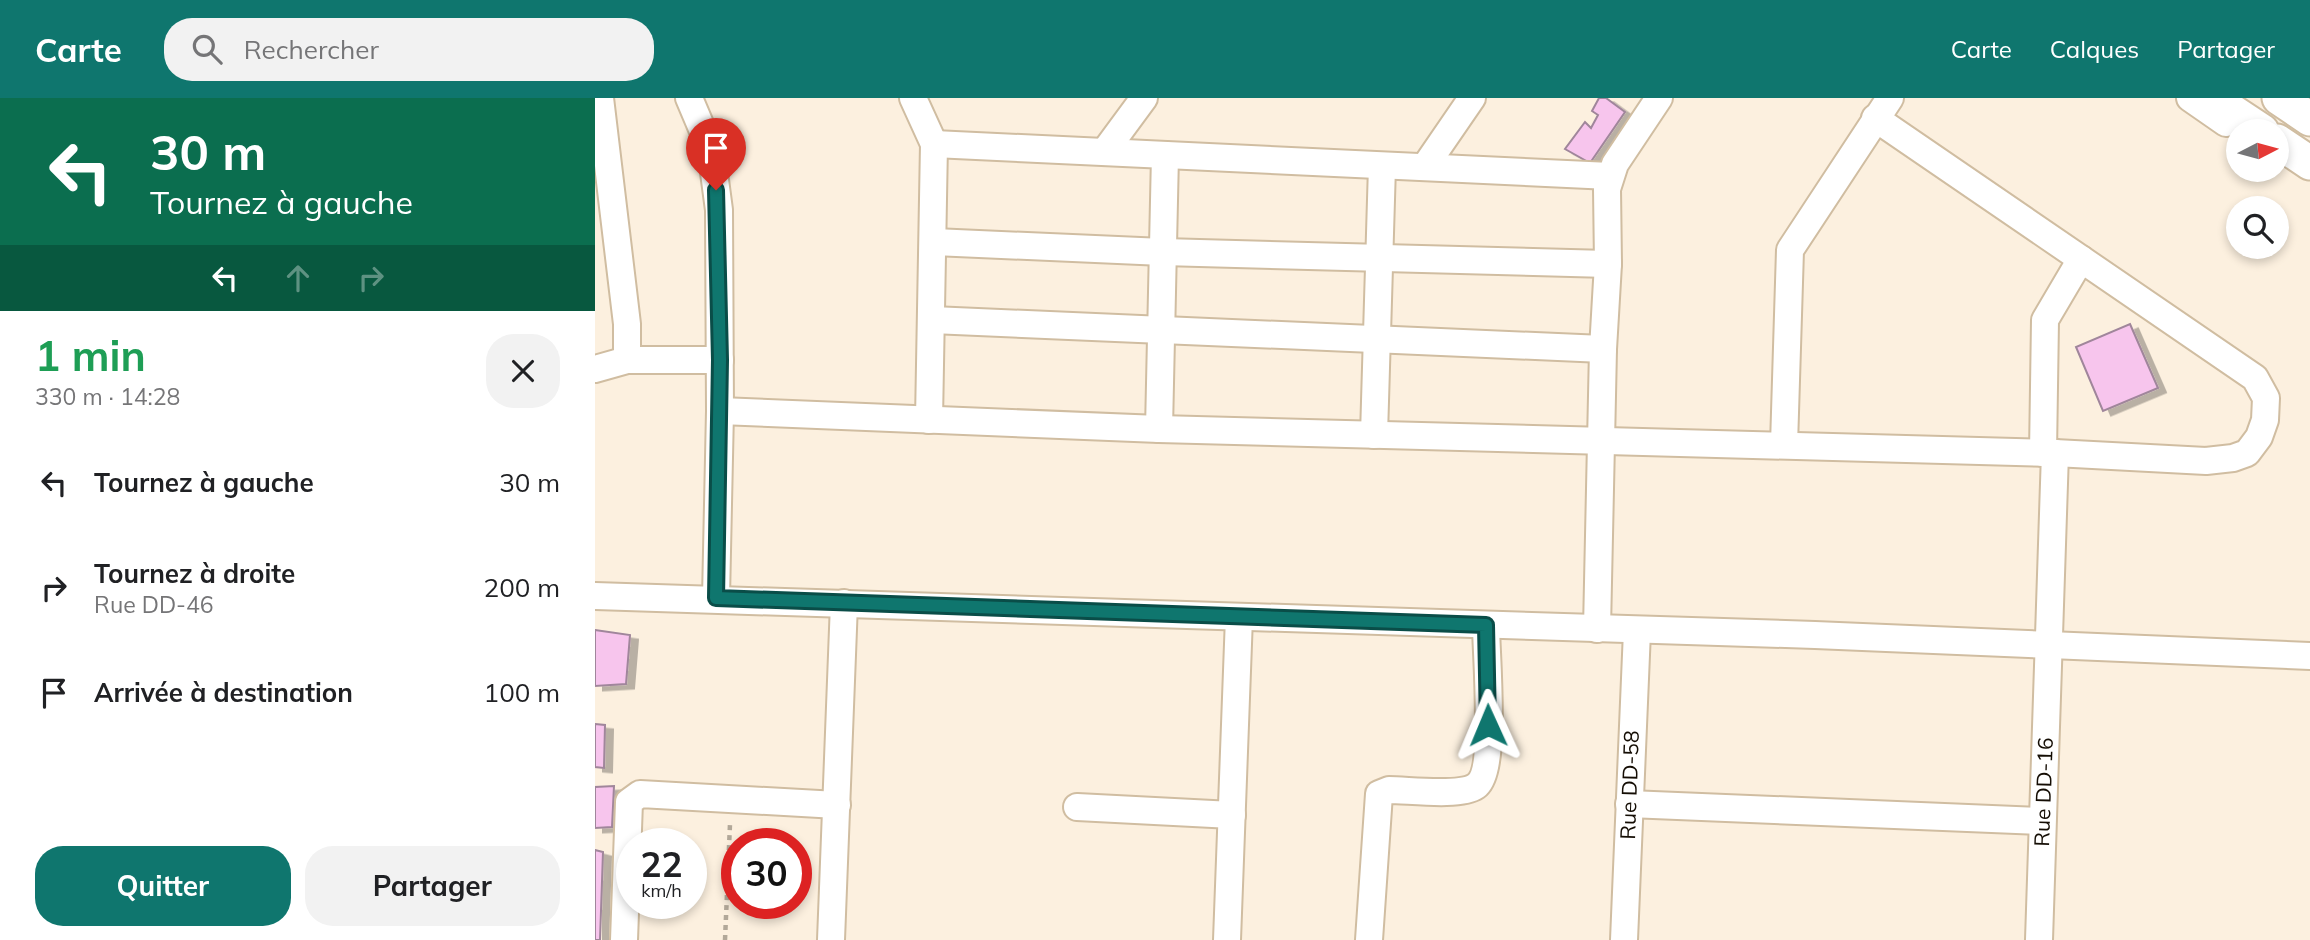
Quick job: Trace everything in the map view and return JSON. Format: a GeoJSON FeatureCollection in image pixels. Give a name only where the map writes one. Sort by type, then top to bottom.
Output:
{"type":"FeatureCollection","features":[{"type":"Feature","properties":{"kind":"main road"},"geometry":{"type":"LineString","coordinates":[[2212,98],[2244,119]]}},
{"type":"Feature","properties":{"kind":"main road"},"geometry":{"type":"LineString","coordinates":[[2279,98],[2310,119]]}},
{"type":"Feature","properties":{"kind":"main road"},"geometry":{"type":"LineString","coordinates":[[2289,149],[2310,163]]}},
{"type":"Feature","properties":{"kind":"street"},"geometry":{"type":"LineString","coordinates":[[600,98],[599,143],[627,324],[627,360]]}},
{"type":"Feature","properties":{"kind":"street"},"geometry":{"type":"LineString","coordinates":[[689,98],[711,150],[717,198],[720,411],[716,598]]}},
{"type":"Feature","properties":{"kind":"street"},"geometry":{"type":"LineString","coordinates":[[913,98],[934,144],[929,420]]}},
{"type":"Feature","properties":{"kind":"street"},"geometry":{"type":"LineString","coordinates":[[1105,151],[1144,98]]}},
{"type":"Feature","properties":{"kind":"street"},"geometry":{"type":"LineString","coordinates":[[1597,629],[1603,349],[1608,264],[1607,189],[1610,176],[1659,98]]}},
{"type":"Feature","properties":{"kind":"street"},"geometry":{"type":"LineString","coordinates":[[2190,98],[2226,123]]}},
{"type":"Feature","properties":{"kind":"street"},"geometry":{"type":"LineString","coordinates":[[1426,165],[1468,99]]}},
{"type":"Feature","properties":{"kind":"street"},"geometry":{"type":"LineString","coordinates":[[720,411],[1159,429],[2049,453],[2206,461],[2233,458],[2247,453],[2259,437],[2265,420],[2266,398],[2255,378],[2081,259],[1883,108],[1790,250],[1784,445]]}},
{"type":"Feature","properties":{"kind":"street"},"geometry":{"type":"LineString","coordinates":[[934,144],[1382,166],[1426,165],[1610,176]]}},
{"type":"Feature","properties":{"kind":"street"},"geometry":{"type":"LineString","coordinates":[[1159,429],[1165,155]]}},
{"type":"Feature","properties":{"kind":"street"},"geometry":{"type":"LineString","coordinates":[[1374,435],[1382,166]]}},
{"type":"Feature","properties":{"kind":"street"},"geometry":{"type":"LineString","coordinates":[[2289,166],[2310,181]]}},
{"type":"Feature","properties":{"kind":"street"},"geometry":{"type":"LineString","coordinates":[[934,243],[1608,264]]}},
{"type":"Feature","properties":{"kind":"street","name":"Rue DD-16"},"geometry":{"type":"LineString","coordinates":[[2039,940],[2050,645],[2045,320],[2081,259]]}},
{"type":"Feature","properties":{"kind":"street"},"geometry":{"type":"LineString","coordinates":[[932,320],[1376,337],[1603,349]]}},
{"type":"Feature","properties":{"kind":"street"},"geometry":{"type":"LineString","coordinates":[[595,369],[627,360],[720,360]]}},
{"type":"Feature","properties":{"kind":"street"},"geometry":{"type":"LineString","coordinates":[[595,596],[716,598],[2310,656]]}},
{"type":"Feature","properties":{"kind":"street"},"geometry":{"type":"LineString","coordinates":[[831,940],[844,603]]}},
{"type":"Feature","properties":{"kind":"street"},"geometry":{"type":"LineString","coordinates":[[1227,940],[1239,617]]}},
{"type":"Feature","properties":{"kind":"street"},"geometry":{"type":"LineString","coordinates":[[1369,940],[1379,794],[1389,790],[1462,791],[1477,786],[1484,774],[1488,750],[1486,625]]}},
{"type":"Feature","properties":{"kind":"street","name":"Rue DD-58"},"geometry":{"type":"LineString","coordinates":[[1624,940],[1637,631]]}},
{"type":"Feature","properties":{"kind":"street"},"geometry":{"type":"LineString","coordinates":[[624,940],[629,802],[640,794],[837,804]]}},
{"type":"Feature","properties":{"kind":"street"},"geometry":{"type":"LineString","coordinates":[[1629,804],[2042,821]]}},
{"type":"Feature","properties":{"kind":"street"},"geometry":{"type":"LineString","coordinates":[[1077,807],[1232,815]]}},
{"type":"Feature","properties":{"kind":"path"},"geometry":{"type":"LineString","coordinates":[[725,940],[731,799]]}},
{"type":"Feature","properties":{"kind":"building"},"geometry":{"type":"Polygon","coordinates":[[[1599,98],[1606,98],[1625,112],[1590,163],[1565,149],[1585,122],[1591,128],[1598,115],[1592,111],[1599,98]]]}},
{"type":"Feature","properties":{"kind":"building"},"geometry":{"type":"Polygon","coordinates":[[[2130,324],[2158,388],[2103,411],[2076,347],[2130,324]]]}},
{"type":"Feature","properties":{"kind":"building"},"geometry":{"type":"Polygon","coordinates":[[[595,630],[630,635],[626,684],[595,686],[595,630]]]}},
{"type":"Feature","properties":{"kind":"building"},"geometry":{"type":"Polygon","coordinates":[[[595,724],[605,725],[604,768],[595,767],[595,724]]]}},
{"type":"Feature","properties":{"kind":"building"},"geometry":{"type":"Polygon","coordinates":[[[614,786],[612,827],[595,828],[595,787],[614,786]]]}},
{"type":"Feature","properties":{"kind":"building"},"geometry":{"type":"Polygon","coordinates":[[[595,850],[603,852],[600,940],[595,940],[595,850]]]}},
{"type":"Feature","properties":{"kind":"route"},"geometry":{"type":"LineString","coordinates":[[716,190],[719,210],[720,411],[716,598],[1486,625],[1488,725]]}}]}
